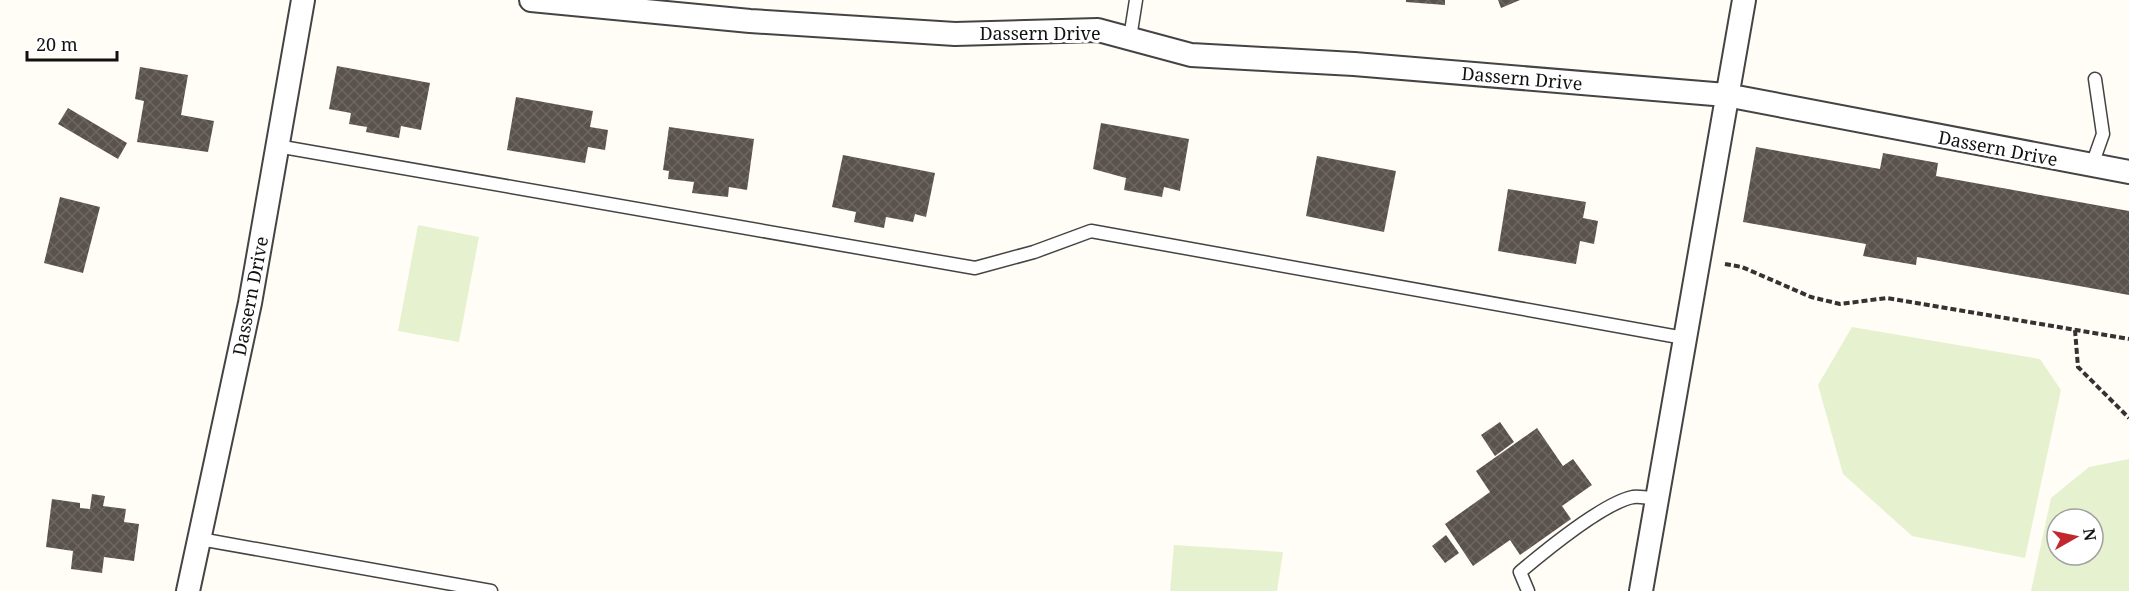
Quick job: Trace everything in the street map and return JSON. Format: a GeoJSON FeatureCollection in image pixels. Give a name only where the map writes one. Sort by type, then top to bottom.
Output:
{"type":"FeatureCollection","features":[{"type":"Feature","properties":{"kind":"street","name":"Dassern Drive"},"geometry":{"type":"LineString","coordinates":[[188,591],[250,303],[303,0]]}},
{"type":"Feature","properties":{"kind":"street","name":"Dassern Drive"},"geometry":{"type":"LineString","coordinates":[[531,0],[761,22],[955,34],[1098,30],[1191,56],[1354,64],[1726,94],[2129,172]]}},
{"type":"Feature","properties":{"kind":"street"},"geometry":{"type":"LineString","coordinates":[[1641,591],[1744,0]]}},
{"type":"Feature","properties":{"kind":"lane"},"geometry":{"type":"LineString","coordinates":[[1130,38],[1136,0]]}},
{"type":"Feature","properties":{"kind":"lane"},"geometry":{"type":"LineString","coordinates":[[2092,165],[2103,134],[2096,79]]}},
{"type":"Feature","properties":{"kind":"lane"},"geometry":{"type":"LineString","coordinates":[[278,146],[975,268],[1034,252],[1091,231],[1684,338]]}},
{"type":"Feature","properties":{"kind":"lane"},"geometry":{"type":"LineString","coordinates":[[1528,591],[1520,572],[1554,544],[1603,512],[1634,497],[1657,499]]}},
{"type":"Feature","properties":{"kind":"lane"},"geometry":{"type":"LineString","coordinates":[[200,539],[491,591]]}},
{"type":"Feature","properties":{"kind":"path"},"geometry":{"type":"LineString","coordinates":[[1698,260],[1742,267],[1811,297],[1840,304],[1887,298],[2129,339]]}},
{"type":"Feature","properties":{"kind":"path"},"geometry":{"type":"LineString","coordinates":[[2075,330],[2078,367],[2129,417]]}},
{"type":"Feature","properties":{"kind":"green space"},"geometry":{"type":"Polygon","coordinates":[[[418,225],[479,237],[459,342],[398,331],[418,225]]]}},
{"type":"Feature","properties":{"kind":"green space"},"geometry":{"type":"Polygon","coordinates":[[[1852,327],[2040,359],[2061,390],[2025,558],[1912,536],[1843,474],[1818,385],[1852,327]]]}},
{"type":"Feature","properties":{"kind":"green space"},"geometry":{"type":"Polygon","coordinates":[[[2129,459],[2129,591],[2031,591],[2045,526],[2045,567],[2105,567],[2105,507],[2049,507],[2051,498],[2089,467],[2129,459]]]}},
{"type":"Feature","properties":{"kind":"green space"},"geometry":{"type":"Polygon","coordinates":[[[1174,545],[1283,552],[1277,591],[1170,591],[1174,545]]]}},
{"type":"Feature","properties":{"kind":"building"},"geometry":{"type":"Polygon","coordinates":[[[1406,0],[1445,0],[1445,5],[1406,2],[1406,0]]]}},
{"type":"Feature","properties":{"kind":"building"},"geometry":{"type":"Polygon","coordinates":[[[1498,0],[1520,0],[1501,8],[1498,0]]]}},
{"type":"Feature","properties":{"kind":"building"},"geometry":{"type":"Polygon","coordinates":[[[337,66],[430,83],[421,130],[401,126],[399,138],[366,132],[367,127],[349,124],[351,113],[329,109],[337,66]]]}},
{"type":"Feature","properties":{"kind":"building"},"geometry":{"type":"Polygon","coordinates":[[[140,67],[188,75],[181,115],[214,121],[208,152],[137,142],[144,101],[135,99],[140,67]]]}},
{"type":"Feature","properties":{"kind":"building"},"geometry":{"type":"Polygon","coordinates":[[[516,97],[593,111],[590,127],[608,130],[605,150],[588,147],[585,163],[507,150],[516,97]]]}},
{"type":"Feature","properties":{"kind":"building"},"geometry":{"type":"Polygon","coordinates":[[[68,108],[127,143],[118,159],[58,124],[68,108]]]}},
{"type":"Feature","properties":{"kind":"building"},"geometry":{"type":"Polygon","coordinates":[[[1101,123],[1189,139],[1180,191],[1164,187],[1162,197],[1124,190],[1126,178],[1093,169],[1101,123]]]}},
{"type":"Feature","properties":{"kind":"building"},"geometry":{"type":"Polygon","coordinates":[[[669,127],[754,139],[747,190],[729,187],[728,197],[692,193],[694,182],[668,179],[669,171],[663,170],[669,127]]]}},
{"type":"Feature","properties":{"kind":"building"},"geometry":{"type":"Polygon","coordinates":[[[1756,147],[1880,169],[1883,153],[1938,163],[1936,176],[2129,211],[2129,295],[1917,257],[1916,265],[1863,256],[1866,244],[1743,222],[1756,147]]]}},
{"type":"Feature","properties":{"kind":"building"},"geometry":{"type":"Polygon","coordinates":[[[843,155],[935,173],[926,217],[915,214],[913,222],[886,217],[884,228],[854,222],[856,212],[832,207],[843,155]]]}},
{"type":"Feature","properties":{"kind":"building"},"geometry":{"type":"Polygon","coordinates":[[[1317,156],[1396,171],[1384,232],[1306,216],[1317,156]]]}},
{"type":"Feature","properties":{"kind":"building"},"geometry":{"type":"Polygon","coordinates":[[[1508,189],[1586,202],[1583,218],[1598,221],[1594,244],[1580,241],[1576,264],[1498,251],[1508,189]]]}},
{"type":"Feature","properties":{"kind":"building"},"geometry":{"type":"Polygon","coordinates":[[[60,197],[100,207],[83,273],[44,263],[60,197]]]}},
{"type":"Feature","properties":{"kind":"building"},"geometry":{"type":"Polygon","coordinates":[[[1500,422],[1514,442],[1495,456],[1481,435],[1500,422]]]}},
{"type":"Feature","properties":{"kind":"building"},"geometry":{"type":"Polygon","coordinates":[[[1537,428],[1563,466],[1573,459],[1592,485],[1562,506],[1571,519],[1520,555],[1510,540],[1473,566],[1445,524],[1490,492],[1476,471],[1537,428]]]}},
{"type":"Feature","properties":{"kind":"building"},"geometry":{"type":"Polygon","coordinates":[[[92,494],[105,496],[103,506],[126,509],[124,522],[139,524],[134,561],[104,557],[102,573],[71,569],[73,551],[46,547],[52,499],[80,503],[80,508],[90,509],[92,494]]]}},
{"type":"Feature","properties":{"kind":"building"},"geometry":{"type":"Polygon","coordinates":[[[1446,535],[1459,553],[1445,563],[1432,546],[1446,535]]]}}]}
